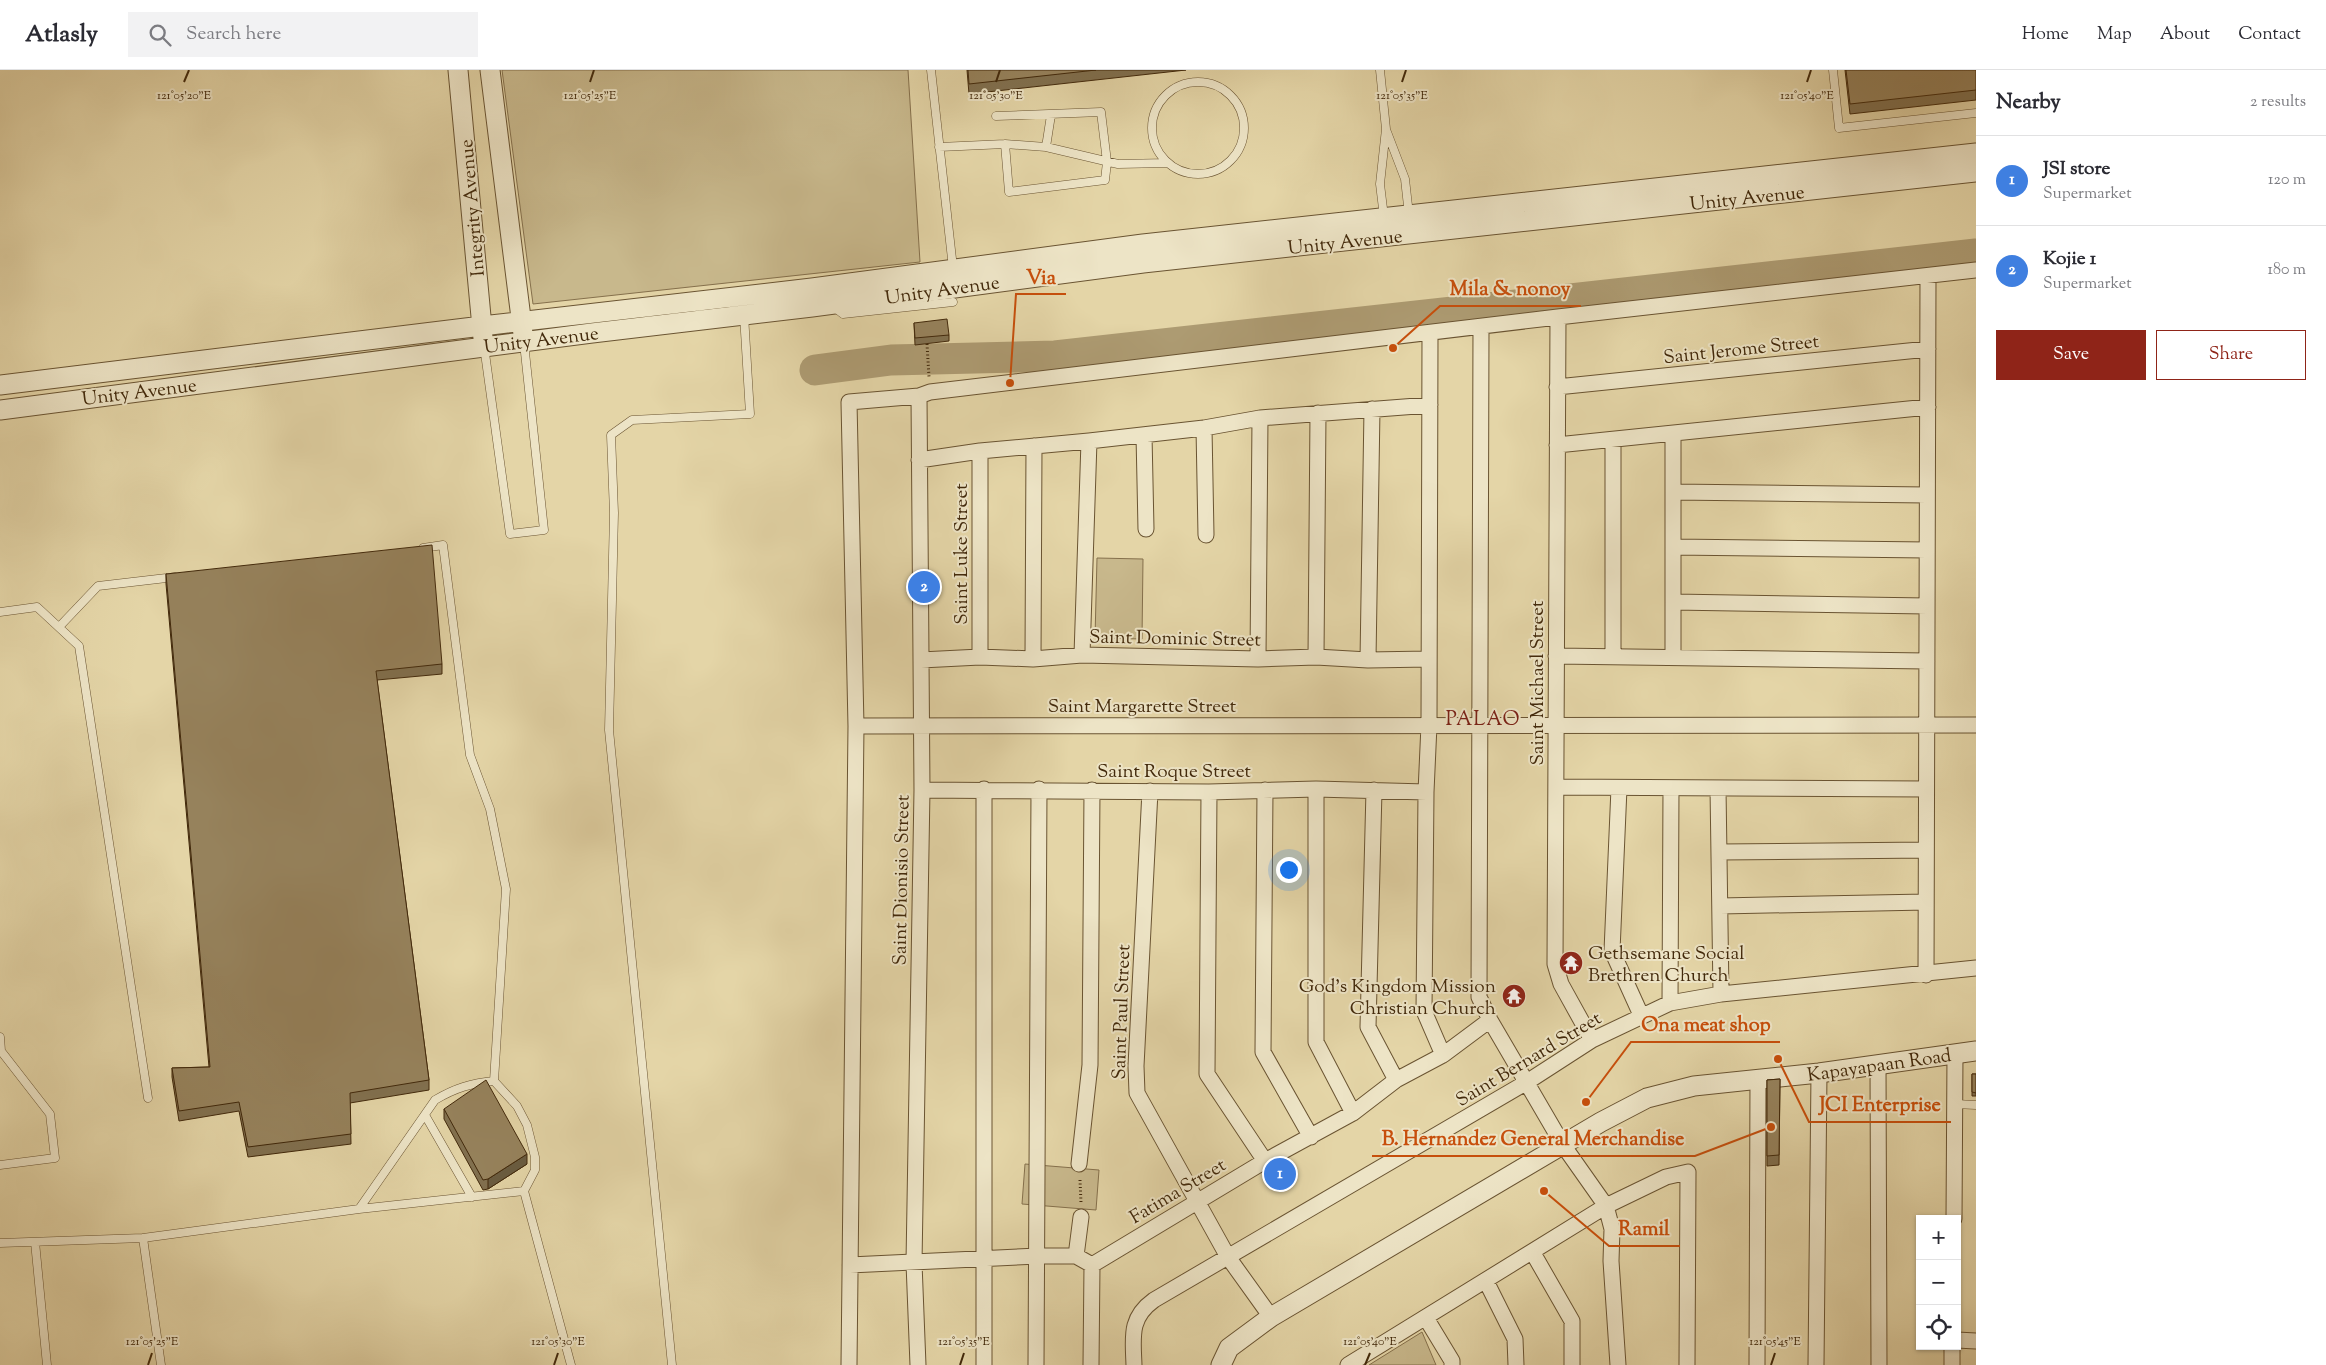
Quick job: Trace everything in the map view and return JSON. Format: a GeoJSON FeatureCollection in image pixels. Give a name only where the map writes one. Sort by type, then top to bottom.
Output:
{"type":"FeatureCollection","features":[{"type":"Feature","properties":{"kind":"street","name":"Integrity Avenue"},"geometry":{"type":"LineString","coordinates":[[458,70],[484,346]]}},
{"type":"Feature","properties":{"kind":"street","name":"Integrity Avenue"},"geometry":{"type":"LineString","coordinates":[[490,70],[524,342]]}},
{"type":"Feature","properties":{"kind":"street","name":"Unity Avenue"},"geometry":{"type":"LineString","coordinates":[[0,410],[484,346],[830,304],[1134,264],[1385,228],[1976,153]]}},
{"type":"Feature","properties":{"kind":"street","name":"Unity Avenue"},"geometry":{"type":"LineString","coordinates":[[1410,225],[1976,172]]}},
{"type":"Feature","properties":{"kind":"street","name":"Unity Avenue"},"geometry":{"type":"LineString","coordinates":[[0,385],[522,321],[812,288],[1143,244],[1385,228]]}},
{"type":"Feature","properties":{"kind":"street"},"geometry":{"type":"LineString","coordinates":[[849,1365],[856,726],[849,402],[919,396],[930,392],[1430,334],[1558,317],[1976,270]]}},
{"type":"Feature","properties":{"kind":"street"},"geometry":{"type":"LineString","coordinates":[[1926,975],[1928,276]]}},
{"type":"Feature","properties":{"kind":"street","name":"Saint Michael Street"},"geometry":{"type":"LineString","coordinates":[[1558,317],[1555,964],[1562,984],[1592,1040]]}},
{"type":"Feature","properties":{"kind":"street"},"geometry":{"type":"LineString","coordinates":[[1481,327],[1479,997],[1490,1020],[1528,1082],[1563,1145],[1606,1206],[1612,1229],[1611,1261],[1618,1365]]}},
{"type":"Feature","properties":{"kind":"street"},"geometry":{"type":"LineString","coordinates":[[1430,334],[1429,725],[1426,792],[1424,1011],[1443,1056]]}},
{"type":"Feature","properties":{"kind":"street","name":"Saint Jerome Street"},"geometry":{"type":"LineString","coordinates":[[1557,387],[1928,349]]}},
{"type":"Feature","properties":{"kind":"street","name":"Saint Dionisio Street"},"geometry":{"type":"LineString","coordinates":[[918,1365],[914,1263],[922,790],[919,396]]}},
{"type":"Feature","properties":{"kind":"street"},"geometry":{"type":"LineString","coordinates":[[919,460],[980,450],[1089,441],[1204,428],[1260,418],[1430,405]]}},
{"type":"Feature","properties":{"kind":"street"},"geometry":{"type":"LineString","coordinates":[[1557,445],[1928,408]]}},
{"type":"Feature","properties":{"kind":"street"},"geometry":{"type":"LineString","coordinates":[[1368,660],[1372,409]]}},
{"type":"Feature","properties":{"kind":"street"},"geometry":{"type":"LineString","coordinates":[[1316,657],[1318,413]]}},
{"type":"Feature","properties":{"kind":"street"},"geometry":{"type":"LineString","coordinates":[[1258,659],[1260,418]]}},
{"type":"Feature","properties":{"kind":"street"},"geometry":{"type":"LineString","coordinates":[[1204,428],[1206,535]]}},
{"type":"Feature","properties":{"kind":"street"},"geometry":{"type":"LineString","coordinates":[[1673,434],[1673,658]]}},
{"type":"Feature","properties":{"kind":"street"},"geometry":{"type":"LineString","coordinates":[[1144,435],[1146,529]]}},
{"type":"Feature","properties":{"kind":"street"},"geometry":{"type":"LineString","coordinates":[[1613,440],[1613,657]]}},
{"type":"Feature","properties":{"kind":"street"},"geometry":{"type":"LineString","coordinates":[[1082,655],[1089,441]]}},
{"type":"Feature","properties":{"kind":"street"},"geometry":{"type":"LineString","coordinates":[[1033,659],[1034,446]]}},
{"type":"Feature","properties":{"kind":"street","name":"Saint Luke Street"},"geometry":{"type":"LineString","coordinates":[[980,450],[980,657]]}},
{"type":"Feature","properties":{"kind":"street"},"geometry":{"type":"LineString","coordinates":[[1673,492],[1927,495]]}},
{"type":"Feature","properties":{"kind":"street"},"geometry":{"type":"LineString","coordinates":[[1673,547],[1927,550]]}},
{"type":"Feature","properties":{"kind":"street"},"geometry":{"type":"LineString","coordinates":[[1673,602],[1927,606]]}},
{"type":"Feature","properties":{"kind":"street","name":"Saint Dominic Street"},"geometry":{"type":"LineString","coordinates":[[921,660],[980,657],[1033,659],[1082,655],[1258,659],[1316,657],[1368,660],[1429,659]]}},
{"type":"Feature","properties":{"kind":"street"},"geometry":{"type":"LineString","coordinates":[[1556,656],[1927,661]]}},
{"type":"Feature","properties":{"kind":"street","name":"Saint Margarette Street"},"geometry":{"type":"LineString","coordinates":[[856,726],[1976,725]]}},
{"type":"Feature","properties":{"kind":"street"},"geometry":{"type":"LineString","coordinates":[[1556,787],[1926,789]]}},
{"type":"Feature","properties":{"kind":"street"},"geometry":{"type":"LineString","coordinates":[[1619,788],[1612,951],[1641,1015]]}},
{"type":"Feature","properties":{"kind":"street"},"geometry":{"type":"LineString","coordinates":[[1670,1003],[1671,788]]}},
{"type":"Feature","properties":{"kind":"street"},"geometry":{"type":"LineString","coordinates":[[1718,788],[1721,994]]}},
{"type":"Feature","properties":{"kind":"street"},"geometry":{"type":"LineString","coordinates":[[984,789],[984,1365]]}},
{"type":"Feature","properties":{"kind":"street"},"geometry":{"type":"LineString","coordinates":[[1036,1365],[1039,789]]}},
{"type":"Feature","properties":{"kind":"street","name":"Saint Roque Street"},"geometry":{"type":"LineString","coordinates":[[922,790],[1039,789],[1209,792],[1316,789],[1426,792]]}},
{"type":"Feature","properties":{"kind":"street"},"geometry":{"type":"LineString","coordinates":[[1316,789],[1316,1042],[1353,1113]]}},
{"type":"Feature","properties":{"kind":"street"},"geometry":{"type":"LineString","coordinates":[[1079,1164],[1090,1066],[1092,790]]}},
{"type":"Feature","properties":{"kind":"street"},"geometry":{"type":"LineString","coordinates":[[1265,790],[1263,1052],[1310,1137]]}},
{"type":"Feature","properties":{"kind":"street"},"geometry":{"type":"LineString","coordinates":[[1374,790],[1368,1027],[1396,1080]]}},
{"type":"Feature","properties":{"kind":"street","name":"Saint Paul Street"},"geometry":{"type":"LineString","coordinates":[[1150,791],[1136,1066],[1138,1093],[1228,1257],[1270,1317]]}},
{"type":"Feature","properties":{"kind":"street"},"geometry":{"type":"LineString","coordinates":[[1209,792],[1207,1074],[1264,1161]]}},
{"type":"Feature","properties":{"kind":"street"},"geometry":{"type":"LineString","coordinates":[[1719,852],[1926,850]]}},
{"type":"Feature","properties":{"kind":"street"},"geometry":{"type":"LineString","coordinates":[[1720,906],[1926,902]]}},
{"type":"Feature","properties":{"kind":"street","name":"Saint Bernard Street"},"geometry":{"type":"LineString","coordinates":[[1134,1365],[1134,1325],[1139,1313],[1146,1306],[1528,1082],[1592,1040],[1641,1015],[1670,1003],[1721,994],[1926,975],[1976,968]]}},
{"type":"Feature","properties":{"kind":"street","name":"Fatima Street"},"geometry":{"type":"LineString","coordinates":[[1092,1265],[1264,1161],[1353,1113],[1396,1080],[1443,1056],[1490,1020]]}},
{"type":"Feature","properties":{"kind":"street","name":"Kapayapaan Road"},"geometry":{"type":"LineString","coordinates":[[1221,1365],[1229,1348],[1270,1317],[1563,1145],[1647,1098],[1710,1083],[1819,1073],[1976,1051]]}},
{"type":"Feature","properties":{"kind":"street"},"geometry":{"type":"LineString","coordinates":[[1954,1215],[1955,1054]]}},
{"type":"Feature","properties":{"kind":"street"},"geometry":{"type":"LineString","coordinates":[[1878,1065],[1879,1365]]}},
{"type":"Feature","properties":{"kind":"street"},"geometry":{"type":"LineString","coordinates":[[1816,1365],[1819,1073]]}},
{"type":"Feature","properties":{"kind":"street"},"geometry":{"type":"LineString","coordinates":[[1757,1365],[1758,1078]]}},
{"type":"Feature","properties":{"kind":"street"},"geometry":{"type":"LineString","coordinates":[[1348,1365],[1533,1253],[1606,1206],[1666,1177],[1688,1172],[1687,1365]]}},
{"type":"Feature","properties":{"kind":"street"},"geometry":{"type":"LineString","coordinates":[[1076,1256],[1081,1217]]}},
{"type":"Feature","properties":{"kind":"street"},"geometry":{"type":"LineString","coordinates":[[1533,1253],[1572,1321],[1572,1365]]}},
{"type":"Feature","properties":{"kind":"street"},"geometry":{"type":"LineString","coordinates":[[850,1265],[914,1263],[985,1257],[1076,1256],[1092,1265],[1091,1365]]}},
{"type":"Feature","properties":{"kind":"street"},"geometry":{"type":"LineString","coordinates":[[1486,1281],[1515,1339],[1516,1365]]}},
{"type":"Feature","properties":{"kind":"street"},"geometry":{"type":"LineString","coordinates":[[1426,1318],[1452,1361],[1452,1365]]}},
{"type":"Feature","properties":{"kind":"street"},"geometry":{"type":"LineString","coordinates":[[1961,1340],[1976,1341]]}},
{"type":"Feature","properties":{"kind":"street"},"geometry":{"type":"LineString","coordinates":[[1952,1350],[1952,1365]]}},
{"type":"Feature","properties":{"kind":"lane"},"geometry":{"type":"LineString","coordinates":[[931,70],[953,268]]}},
{"type":"Feature","properties":{"kind":"lane"},"geometry":{"type":"LineString","coordinates":[[1380,70],[1386,130],[1380,184],[1385,228]]}},
{"type":"Feature","properties":{"kind":"lane"},"geometry":{"type":"LineString","coordinates":[[1832,70],[1839,128],[1976,113]]}},
{"type":"Feature","properties":{"kind":"lane"},"geometry":{"type":"LineString","coordinates":[[939,147],[1005,144],[1046,147],[1118,164],[1167,163],[1190,174],[1214,172],[1234,158],[1245,130],[1242,112],[1232,96],[1216,86],[1198,82],[1180,86],[1164,96],[1155,112],[1152,130],[1156,148],[1167,163]]}},
{"type":"Feature","properties":{"kind":"lane"},"geometry":{"type":"LineString","coordinates":[[996,116],[1101,112],[1107,162],[1105,180],[1010,192],[1005,144]]}},
{"type":"Feature","properties":{"kind":"lane"},"geometry":{"type":"LineString","coordinates":[[1046,147],[1051,115]]}},
{"type":"Feature","properties":{"kind":"lane"},"geometry":{"type":"LineString","coordinates":[[1386,130],[1405,179],[1410,225]]}},
{"type":"Feature","properties":{"kind":"lane"},"geometry":{"type":"LineString","coordinates":[[830,304],[843,314],[953,302]]}},
{"type":"Feature","properties":{"kind":"lane"},"geometry":{"type":"LineString","coordinates":[[672,1365],[609,730],[614,513],[610,435],[632,420],[750,414],[744,315]]}},
{"type":"Feature","properties":{"kind":"lane"},"geometry":{"type":"LineString","coordinates":[[484,346],[510,534],[544,530],[524,342]]}},
{"type":"Feature","properties":{"kind":"lane"},"geometry":{"type":"LineString","coordinates":[[413,549],[443,546],[470,755],[490,809],[506,889],[494,1081],[517,1106],[527,1125],[536,1157],[535,1170],[524,1192],[571,1365]]}},
{"type":"Feature","properties":{"kind":"lane"},"geometry":{"type":"LineString","coordinates":[[59,627],[98,586],[186,576]]}},
{"type":"Feature","properties":{"kind":"lane"},"geometry":{"type":"LineString","coordinates":[[0,612],[37,607],[79,646],[148,1098]]}},
{"type":"Feature","properties":{"kind":"lane"},"geometry":{"type":"LineString","coordinates":[[0,1037],[2,1051],[50,1114],[55,1158],[0,1165]]}},
{"type":"Feature","properties":{"kind":"lane"},"geometry":{"type":"LineString","coordinates":[[359,1210],[435,1100],[454,1088],[494,1081]]}},
{"type":"Feature","properties":{"kind":"lane"},"geometry":{"type":"LineString","coordinates":[[1955,1104],[1976,1105]]}},
{"type":"Feature","properties":{"kind":"lane"},"geometry":{"type":"LineString","coordinates":[[425,1115],[472,1197]]}},
{"type":"Feature","properties":{"kind":"lane"},"geometry":{"type":"LineString","coordinates":[[0,1244],[144,1238],[359,1210],[524,1192]]}},
{"type":"Feature","properties":{"kind":"lane"},"geometry":{"type":"LineString","coordinates":[[144,1238],[161,1365]]}},
{"type":"Feature","properties":{"kind":"lane"},"geometry":{"type":"LineString","coordinates":[[35,1242],[47,1365]]}},
{"type":"Feature","properties":{"kind":"path"},"geometry":{"type":"LineString","coordinates":[[927,344],[928,374]]}},
{"type":"Feature","properties":{"kind":"path"},"geometry":{"type":"LineString","coordinates":[[1079,1164],[1081,1217]]}},
{"type":"Feature","properties":{"kind":"shaded area"},"geometry":{"type":"Polygon","coordinates":[[[502,70],[908,70],[920,262],[533,304],[502,70]]]}},
{"type":"Feature","properties":{"kind":"shaded area"},"geometry":{"type":"Polygon","coordinates":[[[1097,558],[1143,559],[1142,639],[1095,638],[1097,558]]]}},
{"type":"Feature","properties":{"kind":"shaded area"},"geometry":{"type":"Polygon","coordinates":[[[1025,1164],[1099,1170],[1096,1210],[1022,1204],[1025,1164]]]}},
{"type":"Feature","properties":{"kind":"shaded area"},"geometry":{"type":"Polygon","coordinates":[[[1422,1332],[1436,1365],[1369,1365],[1422,1332]]]}},
{"type":"Feature","properties":{"kind":"building"},"geometry":{"type":"Polygon","coordinates":[[[968,70],[1096,70],[969,84],[968,70]]]}},
{"type":"Feature","properties":{"kind":"building"},"geometry":{"type":"Polygon","coordinates":[[[1846,70],[1976,70],[1976,90],[1850,104],[1846,70]]]}},
{"type":"Feature","properties":{"kind":"building"},"geometry":{"type":"Polygon","coordinates":[[[947,319],[949,335],[915,338],[914,323],[947,319]]]}},
{"type":"Feature","properties":{"kind":"building"},"geometry":{"type":"Polygon","coordinates":[[[432,545],[442,664],[376,671],[429,1080],[350,1093],[351,1134],[248,1147],[239,1102],[179,1111],[172,1068],[210,1067],[166,574],[432,545]]]}},
{"type":"Feature","properties":{"kind":"building"},"geometry":{"type":"Polygon","coordinates":[[[1972,1074],[1976,1074],[1976,1093],[1972,1092],[1972,1074]]]}},
{"type":"Feature","properties":{"kind":"building"},"geometry":{"type":"Polygon","coordinates":[[[1780,1079],[1779,1155],[1767,1156],[1767,1080],[1780,1079]]]}},
{"type":"Feature","properties":{"kind":"building"},"geometry":{"type":"Polygon","coordinates":[[[486,1080],[527,1154],[488,1179],[483,1180],[444,1109],[486,1080]]]}},
{"type":"Feature","properties":{"kind":"waterway"},"geometry":{"type":"LineString","coordinates":[[815,370],[891,360],[1055,356],[1976,254]]}},
{"type":"Feature","properties":{"kind":"place","name":"Mila & nonoy"},"geometry":{"type":"Point","coordinates":[1393,348]}},
{"type":"Feature","properties":{"kind":"place","name":"Via"},"geometry":{"type":"Point","coordinates":[1010,383]}},
{"type":"Feature","properties":{"kind":"place","name":"Kojie 1"},"geometry":{"type":"Point","coordinates":[924,587]}},
{"type":"Feature","properties":{"kind":"place","name":"Gethsemane Social Brethren Church"},"geometry":{"type":"Point","coordinates":[1571,963]}},
{"type":"Feature","properties":{"kind":"place","name":"God's Kingdom Mission Christian Church"},"geometry":{"type":"Point","coordinates":[1514,996]}},
{"type":"Feature","properties":{"kind":"place","name":"JCI Enterprise"},"geometry":{"type":"Point","coordinates":[1778,1059]}},
{"type":"Feature","properties":{"kind":"place","name":"Ona meat shop"},"geometry":{"type":"Point","coordinates":[1586,1102]}},
{"type":"Feature","properties":{"kind":"place","name":"B. Hernandez General Merchandise"},"geometry":{"type":"Point","coordinates":[1771,1127]}},
{"type":"Feature","properties":{"kind":"place","name":"JSI store"},"geometry":{"type":"Point","coordinates":[1280,1174]}},
{"type":"Feature","properties":{"kind":"place","name":"Ramil"},"geometry":{"type":"Point","coordinates":[1544,1191]}},
{"type":"Feature","properties":{"kind":"district","name":"PALAO"},"geometry":{"type":"Point","coordinates":[1483,718]}}]}
